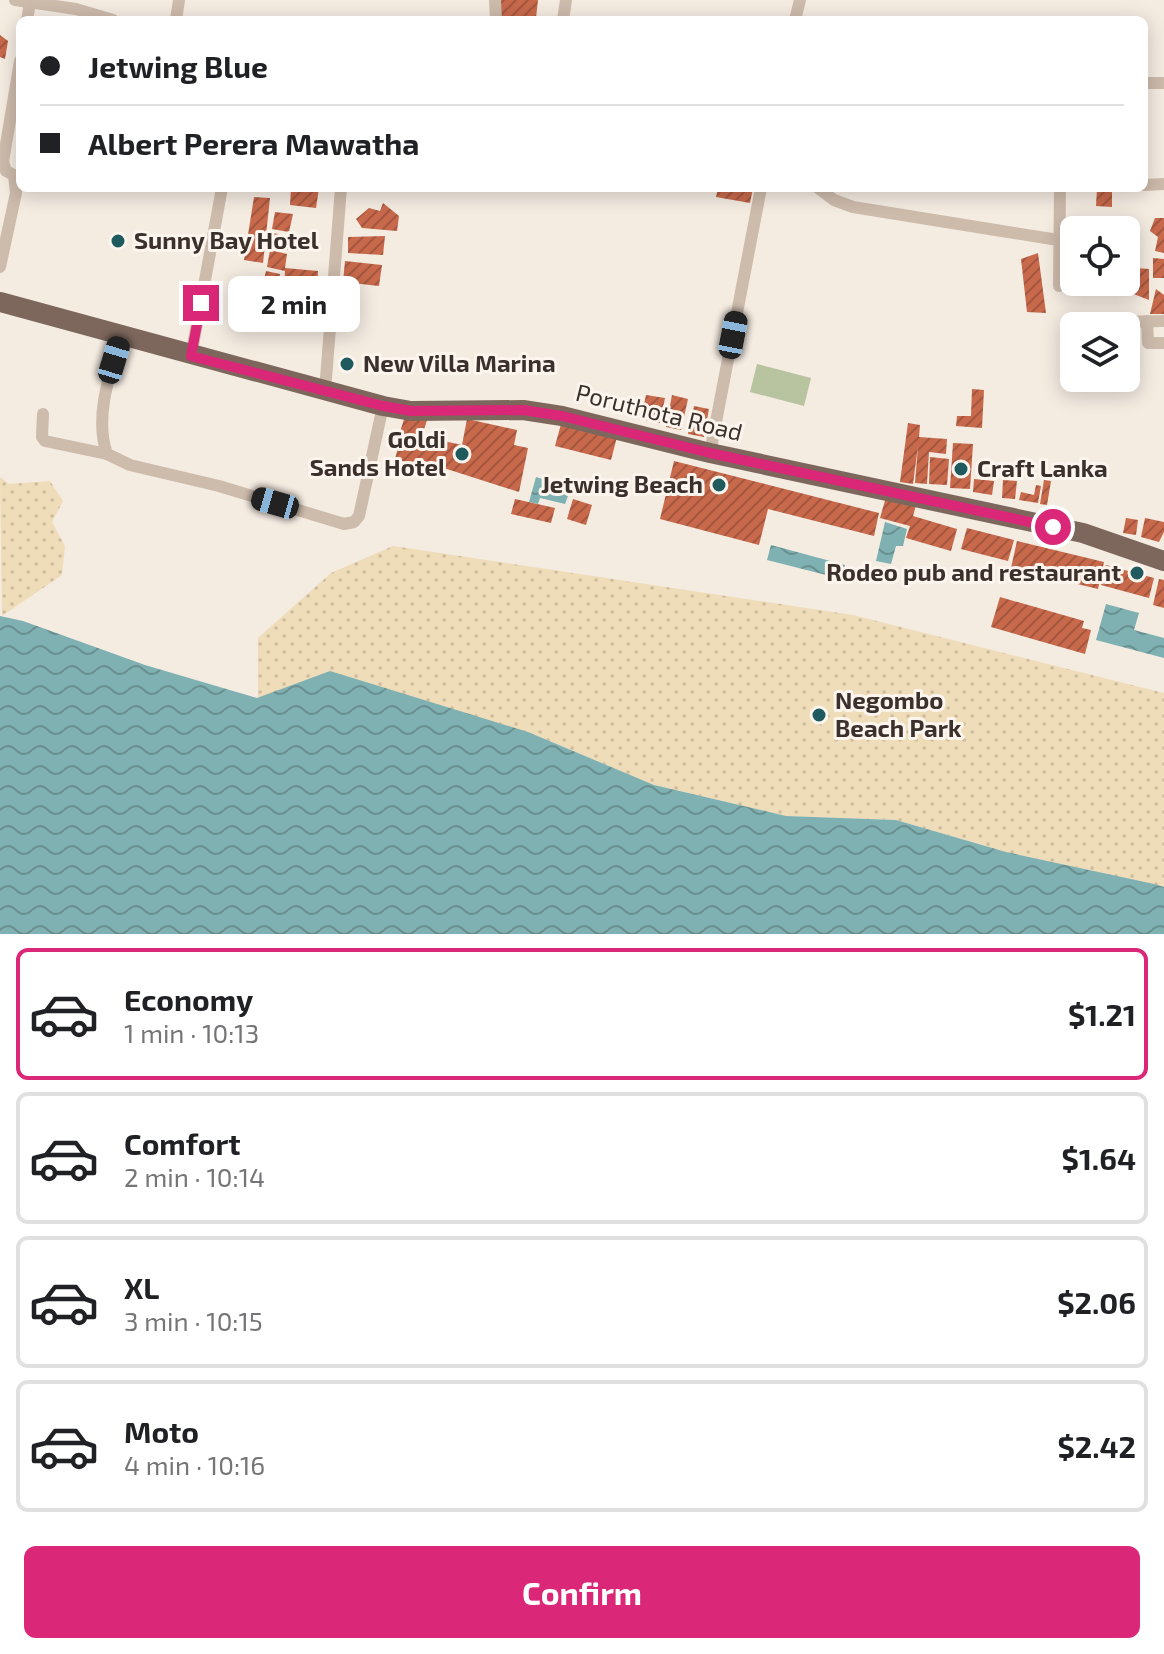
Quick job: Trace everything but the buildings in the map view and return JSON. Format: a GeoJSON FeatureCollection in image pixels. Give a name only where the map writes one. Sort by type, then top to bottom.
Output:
{"type":"FeatureCollection","features":[{"type":"Feature","properties":{"kind":"main road","name":"Poruthota Road"},"geometry":{"type":"LineString","coordinates":[[0,302],[383,406],[411,411],[523,410],[562,416],[710,453],[1083,533],[1164,561]]}},
{"type":"Feature","properties":{"kind":"street"},"geometry":{"type":"LineString","coordinates":[[15,0],[91,16]]}},
{"type":"Feature","properties":{"kind":"street"},"geometry":{"type":"LineString","coordinates":[[28,16],[30,3]]}},
{"type":"Feature","properties":{"kind":"street"},"geometry":{"type":"LineString","coordinates":[[0,267],[16,193],[14,175],[6,171],[3,162],[16,85]]}},
{"type":"Feature","properties":{"kind":"street"},"geometry":{"type":"LineString","coordinates":[[191,356],[221,192]]}},
{"type":"Feature","properties":{"kind":"street"},"geometry":{"type":"LineString","coordinates":[[325,391],[341,192]]}},
{"type":"Feature","properties":{"kind":"street"},"geometry":{"type":"LineString","coordinates":[[710,453],[760,192]]}},
{"type":"Feature","properties":{"kind":"street"},"geometry":{"type":"LineString","coordinates":[[823,192],[853,207],[1058,240]]}},
{"type":"Feature","properties":{"kind":"street"},"geometry":{"type":"LineString","coordinates":[[1059,286],[1060,192]]}},
{"type":"Feature","properties":{"kind":"street"},"geometry":{"type":"LineString","coordinates":[[1140,321],[1164,321]]}},
{"type":"Feature","properties":{"kind":"street"},"geometry":{"type":"LineString","coordinates":[[1147,321],[1148,343],[1164,343]]}},
{"type":"Feature","properties":{"kind":"street"},"geometry":{"type":"LineString","coordinates":[[107,454],[101,438],[107,382],[121,337]]}},
{"type":"Feature","properties":{"kind":"street"},"geometry":{"type":"LineString","coordinates":[[43,414],[42,437],[45,441],[107,454],[130,465],[219,486],[344,524],[354,522],[359,516],[383,406]]}},
{"type":"Feature","properties":{"kind":"sand"},"geometry":{"type":"Polygon","coordinates":[[[0,477],[9,484],[50,481],[63,501],[52,522],[65,546],[62,575],[2,616],[0,477]]]}},
{"type":"Feature","properties":{"kind":"sand","name":"Negombo Beach Park"},"geometry":{"type":"Polygon","coordinates":[[[393,546],[853,615],[1164,693],[1164,887],[1006,852],[896,820],[786,816],[654,785],[528,732],[258,698],[258,638],[331,573],[393,546]]]}},
{"type":"Feature","properties":{"kind":"green space"},"geometry":{"type":"Polygon","coordinates":[[[757,364],[811,378],[804,406],[750,392],[757,364]]]}},
{"type":"Feature","properties":{"kind":"water"},"geometry":{"type":"Polygon","coordinates":[[[536,477],[571,488],[565,504],[540,498],[538,504],[529,502],[536,477]]]}},
{"type":"Feature","properties":{"kind":"water"},"geometry":{"type":"Polygon","coordinates":[[[885,522],[907,529],[903,546],[896,546],[891,564],[876,561],[885,522]]]}},
{"type":"Feature","properties":{"kind":"water"},"geometry":{"type":"Polygon","coordinates":[[[771,545],[845,565],[842,579],[767,560],[771,545]]]}},
{"type":"Feature","properties":{"kind":"water"},"geometry":{"type":"Polygon","coordinates":[[[1106,604],[1139,613],[1134,630],[1164,638],[1164,658],[1096,640],[1106,604]]]}},
{"type":"Feature","properties":{"kind":"water"},"geometry":{"type":"Polygon","coordinates":[[[0,616],[23,621],[145,665],[257,698],[330,671],[528,732],[654,785],[786,816],[896,820],[1006,852],[1154,884],[1164,887],[1164,934],[0,934],[0,616]]]}},
{"type":"Feature","properties":{"kind":"place","name":"Sunny Bay Hotel"},"geometry":{"type":"Point","coordinates":[118,241]}},
{"type":"Feature","properties":{"kind":"place","name":"New Villa Marina"},"geometry":{"type":"Point","coordinates":[347,364]}},
{"type":"Feature","properties":{"kind":"place","name":"Goldi Sands Hotel"},"geometry":{"type":"Point","coordinates":[462,454]}},
{"type":"Feature","properties":{"kind":"place","name":"Craft Lanka"},"geometry":{"type":"Point","coordinates":[961,469]}},
{"type":"Feature","properties":{"kind":"place","name":"Jetwing Beach"},"geometry":{"type":"Point","coordinates":[719,485]}},
{"type":"Feature","properties":{"kind":"place","name":"Rodeo pub and restaurant"},"geometry":{"type":"Point","coordinates":[1137,573]}},
{"type":"Feature","properties":{"kind":"place","name":"Negombo Beach Park"},"geometry":{"type":"Point","coordinates":[819,715]}},
{"type":"Feature","properties":{"kind":"route"},"geometry":{"type":"LineString","coordinates":[[201,303],[191,356],[411,411],[523,410],[562,416],[710,453],[1053,527]]}}]}
